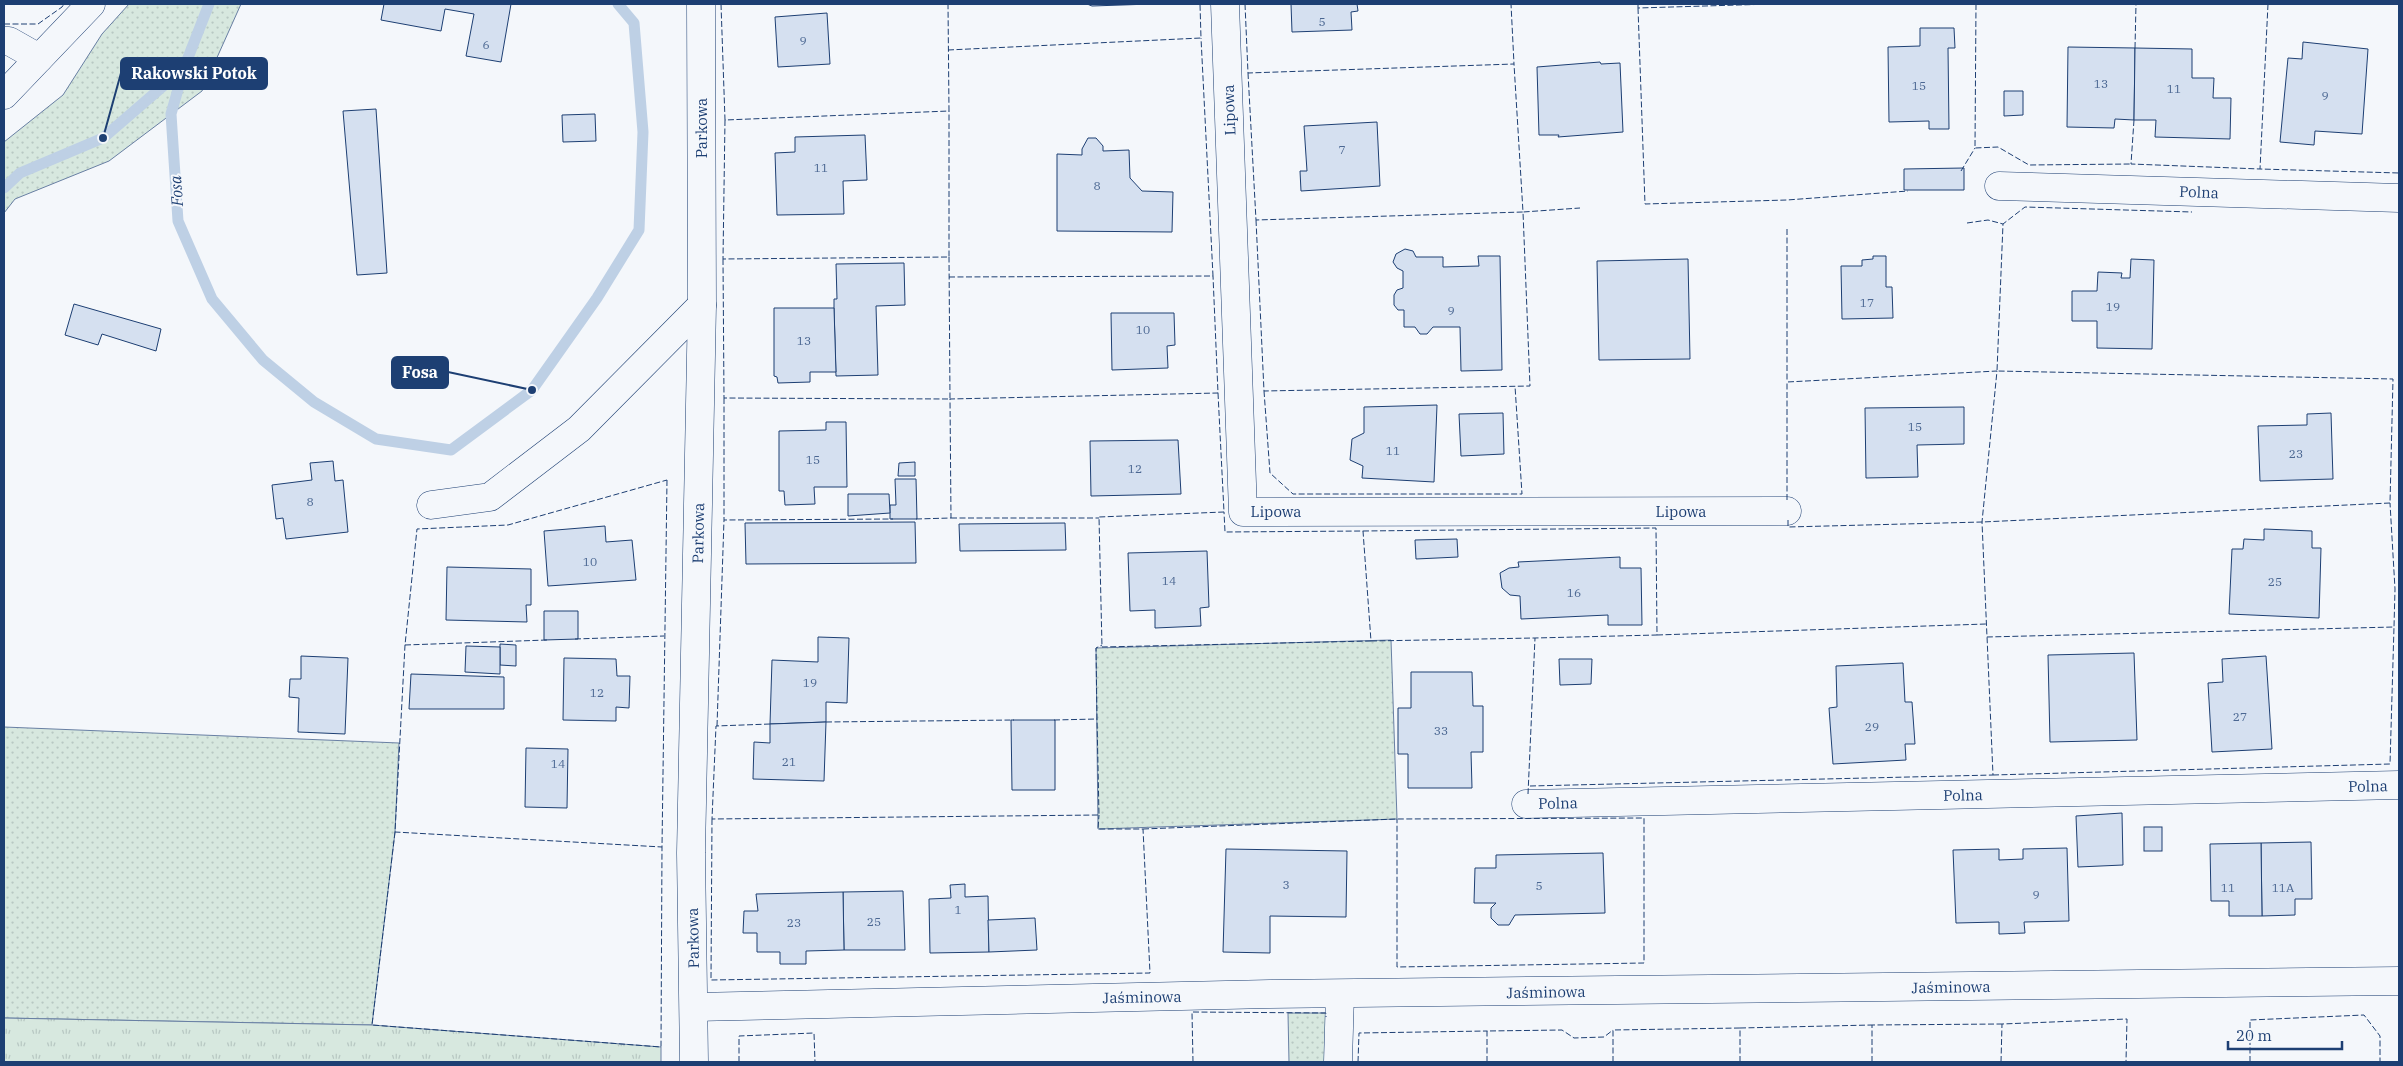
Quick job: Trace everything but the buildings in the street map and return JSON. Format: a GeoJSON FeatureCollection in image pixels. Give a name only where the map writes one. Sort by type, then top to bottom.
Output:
{"type":"FeatureCollection","features":[{"type":"Feature","properties":{"kind":"street"},"geometry":{"type":"LineString","coordinates":[[4,95],[91,4]]}},
{"type":"Feature","properties":{"kind":"street","name":"Parkowa"},"geometry":{"type":"LineString","coordinates":[[694,1062],[691,853],[702,305],[701,4]]}},
{"type":"Feature","properties":{"kind":"street","name":"Lipowa"},"geometry":{"type":"LineString","coordinates":[[1225,4],[1243,512],[1787,511]]}},
{"type":"Feature","properties":{"kind":"street"},"geometry":{"type":"LineString","coordinates":[[4,41],[9,41],[39,58]]}},
{"type":"Feature","properties":{"kind":"street","name":"Polna"},"geometry":{"type":"LineString","coordinates":[[1999,186],[2399,198]]}},
{"type":"Feature","properties":{"kind":"street"},"geometry":{"type":"LineString","coordinates":[[431,505],[490,497],[579,429],[702,305]]}},
{"type":"Feature","properties":{"kind":"street","name":"Polna"},"geometry":{"type":"LineString","coordinates":[[1526,804],[2399,785]]}},
{"type":"Feature","properties":{"kind":"street","name":"Jaśminowa"},"geometry":{"type":"LineString","coordinates":[[694,1007],[1340,994],[2399,981]]}},
{"type":"Feature","properties":{"kind":"street"},"geometry":{"type":"LineString","coordinates":[[1338,1062],[1340,994]]}},
{"type":"Feature","properties":{"kind":"green space"},"geometry":{"type":"Polygon","coordinates":[[[129,4],[241,4],[202,91],[109,161],[15,199],[4,213],[4,142],[63,95],[102,34],[129,4]]]}},
{"type":"Feature","properties":{"kind":"green space"},"geometry":{"type":"Polygon","coordinates":[[[1391,640],[1397,819],[1098,829],[1096,648],[1391,640]]]}},
{"type":"Feature","properties":{"kind":"green space"},"geometry":{"type":"Polygon","coordinates":[[[4,727],[399,743],[395,832],[372,1025],[4,1018],[4,727]]]}},
{"type":"Feature","properties":{"kind":"green space"},"geometry":{"type":"Polygon","coordinates":[[[1288,1013],[1326,1013],[1325,1062],[1289,1062],[1288,1013]]]}},
{"type":"Feature","properties":{"kind":"green space"},"geometry":{"type":"Polygon","coordinates":[[[4,1018],[372,1025],[661,1047],[661,1062],[4,1062],[4,1018]]]}},
{"type":"Feature","properties":{"kind":"waterway"},"geometry":{"type":"LineString","coordinates":[[4,188],[20,173],[103,138],[184,68],[209,4]]}},
{"type":"Feature","properties":{"kind":"waterway","name":"Fosa"},"geometry":{"type":"LineString","coordinates":[[184,68],[171,114],[178,221],[212,299],[263,360],[314,402],[376,439],[451,450],[532,390],[597,298],[639,230],[643,132],[634,23],[618,4]]}},
{"type":"Feature","properties":{"kind":"fence"},"geometry":{"type":"LineString","coordinates":[[4,24],[38,24],[64,4]]}},
{"type":"Feature","properties":{"kind":"fence"},"geometry":{"type":"LineString","coordinates":[[721,4],[725,120],[949,111],[948,4]]}},
{"type":"Feature","properties":{"kind":"fence"},"geometry":{"type":"LineString","coordinates":[[948,50],[1201,38],[1200,4]]}},
{"type":"Feature","properties":{"kind":"fence"},"geometry":{"type":"LineString","coordinates":[[1245,4],[1248,73],[1514,64],[1511,4]]}},
{"type":"Feature","properties":{"kind":"fence"},"geometry":{"type":"LineString","coordinates":[[1638,4],[1638,8],[1772,4]]}},
{"type":"Feature","properties":{"kind":"fence"},"geometry":{"type":"LineString","coordinates":[[1976,4],[1975,148],[1998,147],[2029,165],[2131,164]]}},
{"type":"Feature","properties":{"kind":"fence"},"geometry":{"type":"LineString","coordinates":[[2135,48],[2136,4]]}},
{"type":"Feature","properties":{"kind":"fence"},"geometry":{"type":"LineString","coordinates":[[2268,4],[2260,169],[2399,173]]}},
{"type":"Feature","properties":{"kind":"fence"},"geometry":{"type":"LineString","coordinates":[[1638,8],[1645,204],[1787,200],[1908,191]]}},
{"type":"Feature","properties":{"kind":"fence"},"geometry":{"type":"LineString","coordinates":[[949,277],[1213,276],[1201,38]]}},
{"type":"Feature","properties":{"kind":"fence"},"geometry":{"type":"LineString","coordinates":[[1248,73],[1256,220],[1523,212],[1514,64]]}},
{"type":"Feature","properties":{"kind":"fence"},"geometry":{"type":"LineString","coordinates":[[725,120],[723,259],[949,257],[949,111]]}},
{"type":"Feature","properties":{"kind":"fence"},"geometry":{"type":"LineString","coordinates":[[2134,120],[2131,164],[2260,169]]}},
{"type":"Feature","properties":{"kind":"fence"},"geometry":{"type":"LineString","coordinates":[[1961,171],[1975,148]]}},
{"type":"Feature","properties":{"kind":"fence"},"geometry":{"type":"LineString","coordinates":[[1788,520],[1788,527],[1982,522],[2390,503],[2393,379],[1997,371],[2003,224],[2025,207],[2192,212]]}},
{"type":"Feature","properties":{"kind":"fence"},"geometry":{"type":"LineString","coordinates":[[1256,220],[1264,391],[1530,386],[1523,212],[1580,208]]}},
{"type":"Feature","properties":{"kind":"fence"},"geometry":{"type":"LineString","coordinates":[[1967,223],[1988,220],[2003,224]]}},
{"type":"Feature","properties":{"kind":"fence"},"geometry":{"type":"LineString","coordinates":[[1787,229],[1787,382]]}},
{"type":"Feature","properties":{"kind":"fence"},"geometry":{"type":"LineString","coordinates":[[723,259],[724,398],[950,399],[949,257]]}},
{"type":"Feature","properties":{"kind":"fence"},"geometry":{"type":"LineString","coordinates":[[916,519],[951,518],[950,399],[1218,393],[1213,276]]}},
{"type":"Feature","properties":{"kind":"fence"},"geometry":{"type":"LineString","coordinates":[[1787,500],[1787,382],[1997,371],[1982,522],[1987,637],[2394,627],[2395,589],[2390,503]]}},
{"type":"Feature","properties":{"kind":"fence"},"geometry":{"type":"LineString","coordinates":[[1264,391],[1270,473],[1293,494],[1522,494],[1515,386]]}},
{"type":"Feature","properties":{"kind":"fence"},"geometry":{"type":"LineString","coordinates":[[1218,393],[1224,512],[1099,517],[1102,647],[1371,641],[1363,531],[1225,532],[1224,512]]}},
{"type":"Feature","properties":{"kind":"fence"},"geometry":{"type":"LineString","coordinates":[[724,398],[724,520],[893,519]]}},
{"type":"Feature","properties":{"kind":"fence"},"geometry":{"type":"LineString","coordinates":[[667,480],[662,847],[395,832],[405,645],[417,529],[508,525],[667,480]]}},
{"type":"Feature","properties":{"kind":"fence"},"geometry":{"type":"LineString","coordinates":[[951,518],[1099,518]]}},
{"type":"Feature","properties":{"kind":"fence"},"geometry":{"type":"LineString","coordinates":[[717,726],[724,520]]}},
{"type":"Feature","properties":{"kind":"fence"},"geometry":{"type":"LineString","coordinates":[[1363,531],[1656,528],[1657,635],[1535,638]]}},
{"type":"Feature","properties":{"kind":"fence"},"geometry":{"type":"LineString","coordinates":[[1657,635],[1986,624]]}},
{"type":"Feature","properties":{"kind":"fence"},"geometry":{"type":"LineString","coordinates":[[1993,775],[2390,764],[2394,627]]}},
{"type":"Feature","properties":{"kind":"fence"},"geometry":{"type":"LineString","coordinates":[[575,639],[664,636]]}},
{"type":"Feature","properties":{"kind":"fence"},"geometry":{"type":"LineString","coordinates":[[1530,786],[1993,775],[1987,636]]}},
{"type":"Feature","properties":{"kind":"fence"},"geometry":{"type":"LineString","coordinates":[[1371,641],[1535,638],[1528,794]]}},
{"type":"Feature","properties":{"kind":"fence"},"geometry":{"type":"LineString","coordinates":[[405,645],[547,640]]}},
{"type":"Feature","properties":{"kind":"fence"},"geometry":{"type":"LineString","coordinates":[[1054,720],[1097,719],[1096,648],[1102,645]]}},
{"type":"Feature","properties":{"kind":"fence"},"geometry":{"type":"LineString","coordinates":[[770,724],[716,726],[712,819],[1099,815],[1097,719]]}},
{"type":"Feature","properties":{"kind":"fence"},"geometry":{"type":"LineString","coordinates":[[826,722],[1014,720]]}},
{"type":"Feature","properties":{"kind":"fence"},"geometry":{"type":"LineString","coordinates":[[712,819],[711,980],[1150,973],[1143,829],[1098,829],[1099,815]]}},
{"type":"Feature","properties":{"kind":"fence"},"geometry":{"type":"LineString","coordinates":[[1143,829],[1397,819],[1644,818],[1644,963],[1397,967],[1397,819]]}},
{"type":"Feature","properties":{"kind":"fence"},"geometry":{"type":"LineString","coordinates":[[395,832],[372,1025],[661,1047],[662,847]]}},
{"type":"Feature","properties":{"kind":"fence"},"geometry":{"type":"LineString","coordinates":[[1193,1062],[1192,1012],[1326,1013],[1326,1017]]}},
{"type":"Feature","properties":{"kind":"fence"},"geometry":{"type":"LineString","coordinates":[[2250,1062],[2250,1020],[2364,1015],[2380,1036],[2380,1062]]}},
{"type":"Feature","properties":{"kind":"fence"},"geometry":{"type":"LineString","coordinates":[[2001,1062],[2002,1024],[2127,1019],[2126,1062]]}},
{"type":"Feature","properties":{"kind":"fence"},"geometry":{"type":"LineString","coordinates":[[1872,1062],[1872,1025],[2002,1024]]}},
{"type":"Feature","properties":{"kind":"fence"},"geometry":{"type":"LineString","coordinates":[[1740,1062],[1740,1028],[1872,1025]]}},
{"type":"Feature","properties":{"kind":"fence"},"geometry":{"type":"LineString","coordinates":[[1613,1062],[1613,1030],[1740,1028]]}},
{"type":"Feature","properties":{"kind":"fence"},"geometry":{"type":"LineString","coordinates":[[1487,1062],[1487,1031],[1562,1030],[1574,1038],[1604,1037],[1613,1030]]}},
{"type":"Feature","properties":{"kind":"fence"},"geometry":{"type":"LineString","coordinates":[[1358,1062],[1359,1033],[1487,1031]]}},
{"type":"Feature","properties":{"kind":"fence"},"geometry":{"type":"LineString","coordinates":[[739,1062],[739,1036],[814,1033],[815,1062]]}},
{"type":"Feature","properties":{"kind":"place","name":"Rakowski Potok"},"geometry":{"type":"Point","coordinates":[103,138]}},
{"type":"Feature","properties":{"kind":"place","name":"Fosa"},"geometry":{"type":"Point","coordinates":[532,390]}}]}
